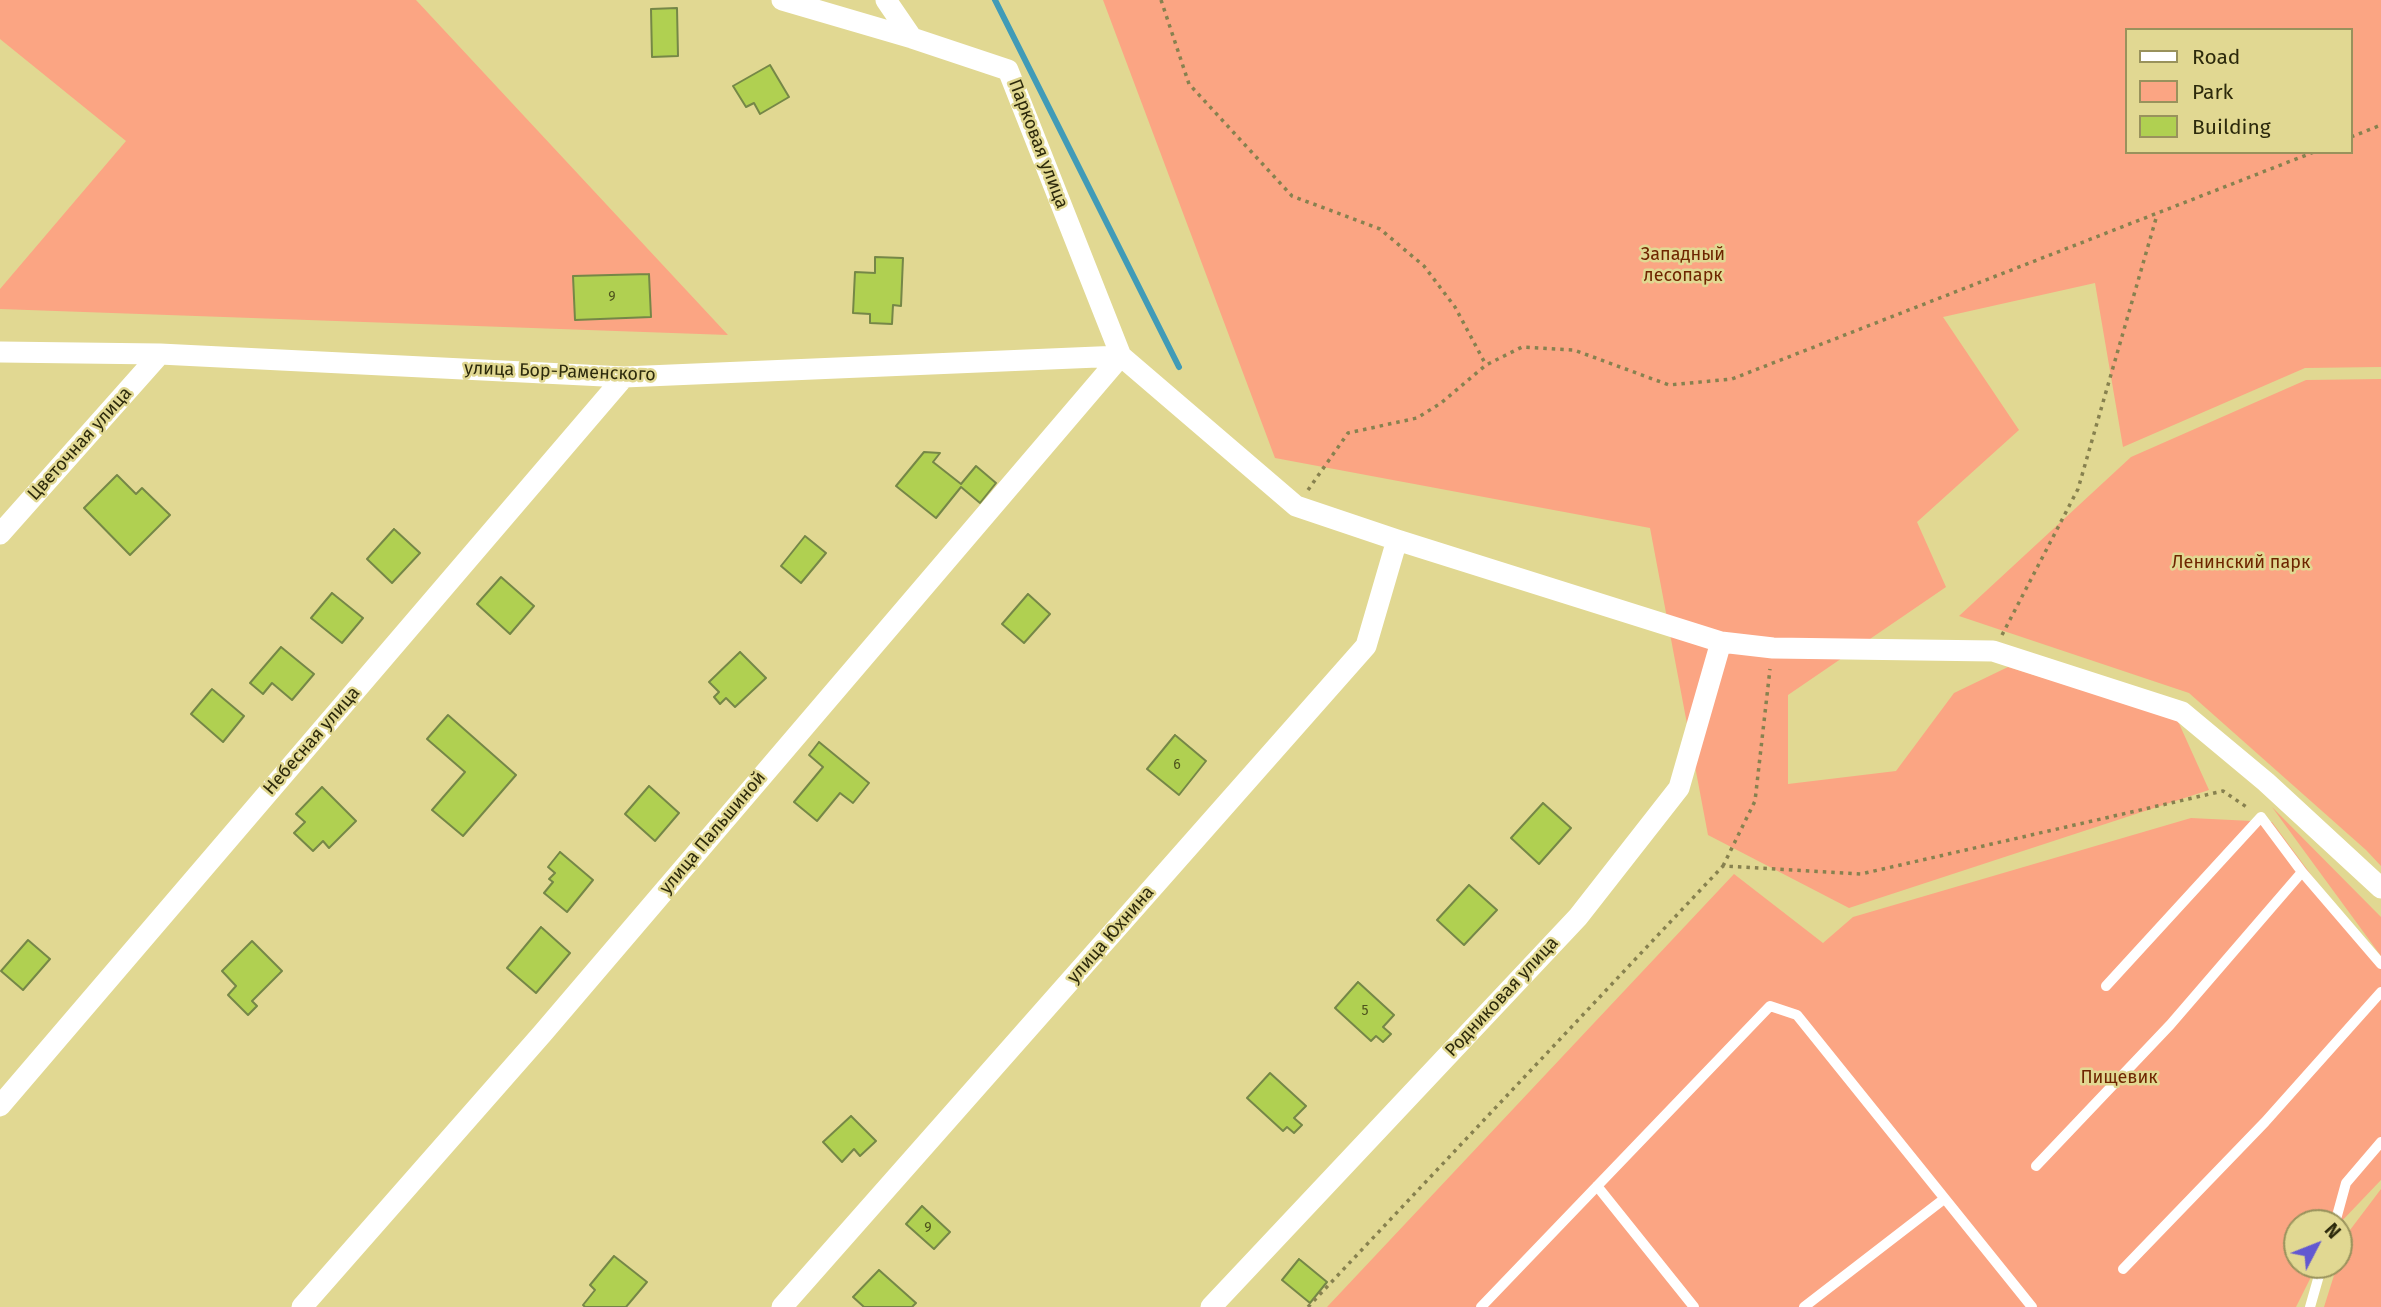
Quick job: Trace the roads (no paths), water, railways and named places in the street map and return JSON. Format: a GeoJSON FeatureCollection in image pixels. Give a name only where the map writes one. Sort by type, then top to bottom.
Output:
{"type":"FeatureCollection","features":[{"type":"Feature","properties":{"kind":"street"},"geometry":{"type":"LineString","coordinates":[[782,0],[912,38]]}},
{"type":"Feature","properties":{"kind":"street"},"geometry":{"type":"LineString","coordinates":[[886,0],[912,38]]}},
{"type":"Feature","properties":{"kind":"street","name":"Парковая улица"},"geometry":{"type":"LineString","coordinates":[[912,38],[1009,70],[1121,356]]}},
{"type":"Feature","properties":{"kind":"street","name":"улица Бор-Раменского"},"geometry":{"type":"LineString","coordinates":[[0,352],[160,354],[624,377],[1121,356]]}},
{"type":"Feature","properties":{"kind":"street","name":"Цветочная улица"},"geometry":{"type":"LineString","coordinates":[[0,534],[160,354]]}},
{"type":"Feature","properties":{"kind":"street"},"geometry":{"type":"LineString","coordinates":[[1121,356],[1296,506],[1396,540],[1721,642],[1773,648],[1993,651],[2182,712],[2266,782],[2381,888]]}},
{"type":"Feature","properties":{"kind":"street","name":"улица Пальшиной"},"geometry":{"type":"LineString","coordinates":[[302,1307],[551,1024],[1121,356]]}},
{"type":"Feature","properties":{"kind":"street","name":"Небесная улица"},"geometry":{"type":"LineString","coordinates":[[0,1106],[624,377]]}},
{"type":"Feature","properties":{"kind":"street","name":"улица Юхнина"},"geometry":{"type":"LineString","coordinates":[[782,1307],[1366,646],[1396,540]]}},
{"type":"Feature","properties":{"kind":"street","name":"Родниковая улица"},"geometry":{"type":"LineString","coordinates":[[1211,1307],[1578,917],[1679,788],[1721,642]]}},
{"type":"Feature","properties":{"kind":"lane"},"geometry":{"type":"LineString","coordinates":[[2106,986],[2261,817],[2302,872],[2381,964]]}},
{"type":"Feature","properties":{"kind":"lane"},"geometry":{"type":"LineString","coordinates":[[2036,1166],[2170,1025],[2302,872]]}},
{"type":"Feature","properties":{"kind":"lane"},"geometry":{"type":"LineString","coordinates":[[2123,1269],[2265,1122],[2381,992]]}},
{"type":"Feature","properties":{"kind":"lane"},"geometry":{"type":"LineString","coordinates":[[1481,1307],[1770,1006],[1797,1015],[2032,1307]]}},
{"type":"Feature","properties":{"kind":"lane"},"geometry":{"type":"LineString","coordinates":[[2339,1209],[2346,1183],[2381,1142]]}},
{"type":"Feature","properties":{"kind":"lane"},"geometry":{"type":"LineString","coordinates":[[1597,1186],[1694,1307]]}},
{"type":"Feature","properties":{"kind":"lane"},"geometry":{"type":"LineString","coordinates":[[1804,1307],[1944,1199]]}},
{"type":"Feature","properties":{"kind":"lane"},"geometry":{"type":"LineString","coordinates":[[2310,1307],[2318,1279]]}},
{"type":"Feature","properties":{"kind":"waterway"},"geometry":{"type":"LineString","coordinates":[[995,0],[1179,367]]}},
{"type":"Feature","properties":{"kind":"park label","name":"Западный лесопарк"},"geometry":{"type":"Point","coordinates":[1683,265]}},
{"type":"Feature","properties":{"kind":"park label","name":"Ленинский парк"},"geometry":{"type":"Point","coordinates":[2241,563]}},
{"type":"Feature","properties":{"kind":"park label","name":"Пищевик"},"geometry":{"type":"Point","coordinates":[2119,1078]}}]}
